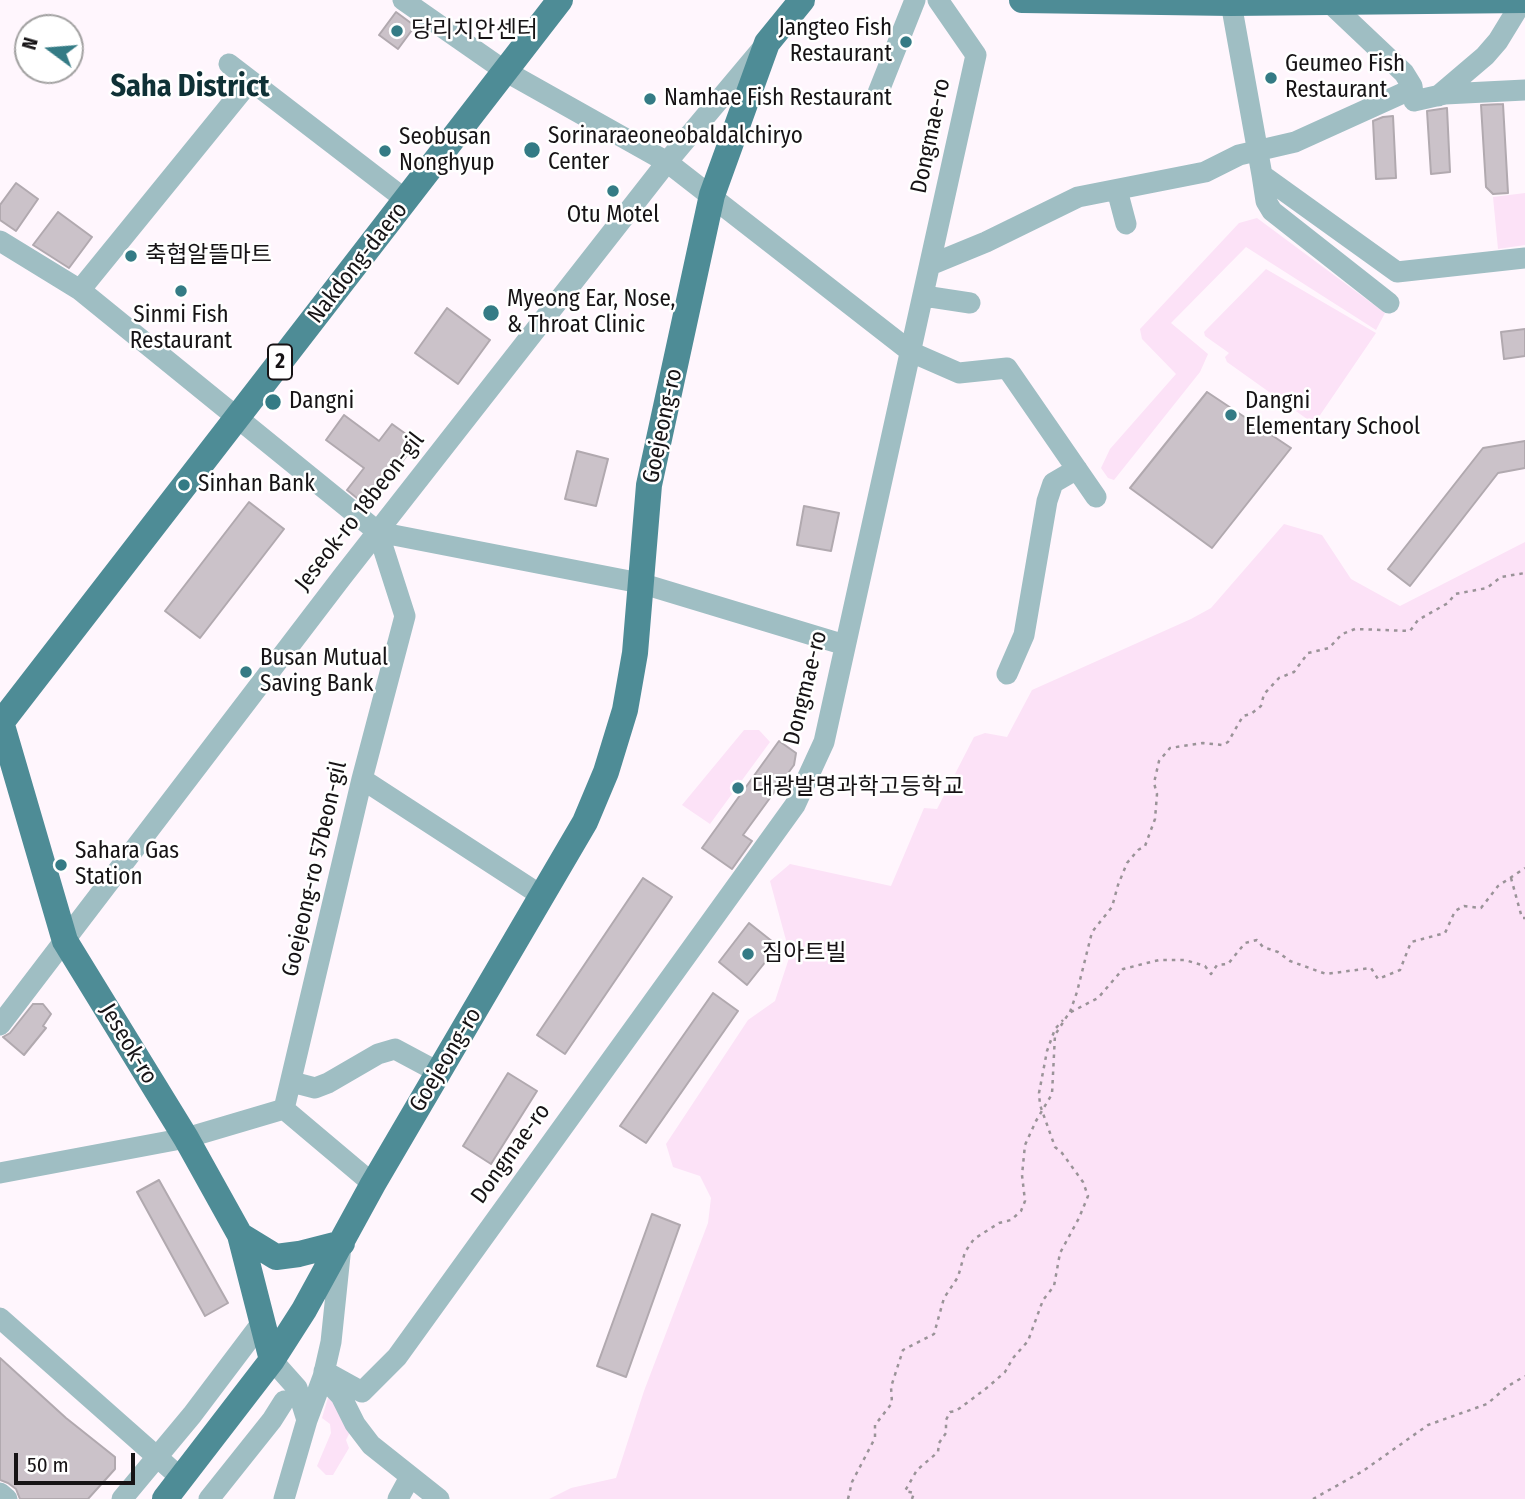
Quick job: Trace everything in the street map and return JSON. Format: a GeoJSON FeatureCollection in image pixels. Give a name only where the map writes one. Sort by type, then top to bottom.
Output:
{"type":"FeatureCollection","features":[{"type":"Feature","properties":{"kind":"main road","name":"Nakdong-daero"},"geometry":{"type":"LineString","coordinates":[[0,722],[560,0]]}},
{"type":"Feature","properties":{"kind":"main road","name":"Goejeong-ro"},"geometry":{"type":"LineString","coordinates":[[173,1489],[272,1360],[304,1310],[373,1184],[584,822],[606,772],[625,710],[635,653],[649,485],[712,195],[767,43],[802,0]]}},
{"type":"Feature","properties":{"kind":"main road"},"geometry":{"type":"LineString","coordinates":[[1022,0],[1231,3],[1524,0]]}},
{"type":"Feature","properties":{"kind":"main road","name":"Jeseok-ro"},"geometry":{"type":"LineString","coordinates":[[0,722],[65,941],[186,1138],[240,1235],[272,1360]]}},
{"type":"Feature","properties":{"kind":"main road"},"geometry":{"type":"LineString","coordinates":[[240,1235],[276,1257],[342,1243]]}},
{"type":"Feature","properties":{"kind":"street"},"geometry":{"type":"LineString","coordinates":[[403,0],[505,71],[667,162],[911,352],[960,373],[1007,368],[1096,497]]}},
{"type":"Feature","properties":{"kind":"street"},"geometry":{"type":"LineString","coordinates":[[878,93],[915,0]]}},
{"type":"Feature","properties":{"kind":"street","name":"Dongmae-ro"},"geometry":{"type":"LineString","coordinates":[[323,1374],[362,1392],[397,1357],[795,805],[824,742],[976,55],[938,0]]}},
{"type":"Feature","properties":{"kind":"street"},"geometry":{"type":"LineString","coordinates":[[1438,96],[1499,41],[1524,0]]}},
{"type":"Feature","properties":{"kind":"street"},"geometry":{"type":"LineString","coordinates":[[1329,2],[1405,73],[1414,101],[1438,96],[1525,90]]}},
{"type":"Feature","properties":{"kind":"street"},"geometry":{"type":"LineString","coordinates":[[1231,3],[1266,201],[1272,211],[1389,303]]}},
{"type":"Feature","properties":{"kind":"street","name":"Jeseok-ro 18beon-gil"},"geometry":{"type":"LineString","coordinates":[[0,1025],[378,532],[667,162],[767,43]]}},
{"type":"Feature","properties":{"kind":"street"},"geometry":{"type":"LineString","coordinates":[[229,64],[406,200]]}},
{"type":"Feature","properties":{"kind":"street"},"geometry":{"type":"LineString","coordinates":[[80,290],[250,81]]}},
{"type":"Feature","properties":{"kind":"street"},"geometry":{"type":"LineString","coordinates":[[930,265],[986,242],[1079,197],[1205,172],[1239,155],[1295,142],[1412,89]]}},
{"type":"Feature","properties":{"kind":"street"},"geometry":{"type":"LineString","coordinates":[[1262,175],[1397,272],[1525,258]]}},
{"type":"Feature","properties":{"kind":"street"},"geometry":{"type":"LineString","coordinates":[[1117,190],[1126,224]]}},
{"type":"Feature","properties":{"kind":"street"},"geometry":{"type":"LineString","coordinates":[[0,241],[80,290],[378,532],[640,583],[845,645]]}},
{"type":"Feature","properties":{"kind":"street"},"geometry":{"type":"LineString","coordinates":[[924,296],[970,303]]}},
{"type":"Feature","properties":{"kind":"street"},"geometry":{"type":"LineString","coordinates":[[1007,674],[1024,635],[1046,501],[1053,483],[1077,469]]}},
{"type":"Feature","properties":{"kind":"street","name":"Goejeong-ro 57beon-gil"},"geometry":{"type":"LineString","coordinates":[[284,1109],[362,779],[405,616],[378,532]]}},
{"type":"Feature","properties":{"kind":"street"},"geometry":{"type":"LineString","coordinates":[[362,779],[542,896]]}},
{"type":"Feature","properties":{"kind":"street"},"geometry":{"type":"LineString","coordinates":[[292,1082],[315,1088],[378,1054],[395,1049],[438,1072]]}},
{"type":"Feature","properties":{"kind":"street"},"geometry":{"type":"LineString","coordinates":[[0,1173],[186,1138],[284,1109],[373,1184]]}},
{"type":"Feature","properties":{"kind":"street"},"geometry":{"type":"LineString","coordinates":[[284,1499],[331,1342],[342,1243]]}},
{"type":"Feature","properties":{"kind":"street"},"geometry":{"type":"LineString","coordinates":[[0,1318],[156,1457],[173,1489]]}},
{"type":"Feature","properties":{"kind":"street"},"geometry":{"type":"LineString","coordinates":[[122,1499],[192,1415],[263,1321]]}},
{"type":"Feature","properties":{"kind":"street"},"geometry":{"type":"LineString","coordinates":[[272,1360],[297,1388],[307,1420]]}},
{"type":"Feature","properties":{"kind":"street"},"geometry":{"type":"LineString","coordinates":[[323,1374],[341,1396],[355,1424],[370,1445],[439,1499]]}},
{"type":"Feature","properties":{"kind":"street"},"geometry":{"type":"LineString","coordinates":[[209,1499],[284,1401]]}},
{"type":"Feature","properties":{"kind":"street"},"geometry":{"type":"LineString","coordinates":[[398,1499],[410,1477]]}},
{"type":"Feature","properties":{"kind":"street"},"geometry":{"type":"LineString","coordinates":[[0,1493],[7,1499]]}},
{"type":"Feature","properties":{"kind":"path"},"geometry":{"type":"LineString","coordinates":[[848,1499],[852,1482],[875,1438],[875,1424],[892,1403],[891,1387],[903,1350],[934,1334],[944,1298],[958,1277],[965,1252],[974,1239],[1021,1212],[1025,1201],[1022,1175],[1025,1145],[1052,1094],[1055,1035],[1068,1015],[1077,992],[1092,932],[1112,907],[1127,863],[1145,846],[1155,819],[1157,794],[1154,783],[1158,761],[1170,748],[1203,743],[1222,745],[1228,742],[1243,716],[1251,714],[1261,706],[1264,694],[1279,678],[1294,672],[1308,653],[1329,648],[1342,634],[1355,629],[1410,631],[1418,620],[1448,603],[1455,594],[1487,588],[1501,577],[1525,573]]}},
{"type":"Feature","properties":{"kind":"path"},"geometry":{"type":"LineString","coordinates":[[912,1499],[914,1493],[905,1491],[917,1470],[938,1452],[939,1443],[946,1433],[946,1420],[950,1412],[956,1411],[988,1387],[1005,1371],[1028,1341],[1043,1300],[1054,1286],[1060,1253],[1088,1196],[1083,1182],[1055,1147],[1046,1117],[1042,1113],[1039,1093],[1046,1051],[1055,1029],[1068,1015],[1098,998],[1123,969],[1159,960],[1185,960],[1205,966],[1211,974],[1217,965],[1228,964],[1245,943],[1257,940],[1263,947],[1290,961],[1326,974],[1371,968],[1378,979],[1400,970],[1411,942],[1445,933],[1455,911],[1464,906],[1480,908],[1499,886],[1525,869]]}},
{"type":"Feature","properties":{"kind":"path"},"geometry":{"type":"LineString","coordinates":[[1511,878],[1521,918],[1525,918]]}},
{"type":"Feature","properties":{"kind":"path"},"geometry":{"type":"LineString","coordinates":[[1313,1499],[1363,1471],[1428,1425],[1487,1404],[1525,1376]]}},
{"type":"Feature","properties":{"kind":"shaded area"},"geometry":{"type":"Polygon","coordinates":[[[1525,193],[1525,245],[1498,249],[1493,197],[1525,193]]]}},
{"type":"Feature","properties":{"kind":"shaded area"},"geometry":{"type":"Polygon","coordinates":[[[1257,218],[1385,313],[1376,330],[1246,247],[1171,323],[1208,354],[1200,372],[1114,480],[1108,478],[1101,468],[1110,449],[1176,374],[1142,339],[1140,329],[1239,223],[1257,218]]]}},
{"type":"Feature","properties":{"kind":"shaded area"},"geometry":{"type":"Polygon","coordinates":[[[1266,269],[1376,333],[1314,424],[1227,362],[1225,357],[1229,353],[1205,336],[1204,332],[1266,269]]]}},
{"type":"Feature","properties":{"kind":"shaded area"},"geometry":{"type":"Polygon","coordinates":[[[1284,524],[1322,535],[1351,579],[1400,606],[1525,542],[1525,1499],[549,1499],[571,1488],[616,1478],[644,1391],[708,1223],[711,1198],[700,1176],[673,1167],[666,1144],[748,1020],[775,1001],[790,955],[770,881],[790,864],[891,886],[924,808],[937,809],[974,737],[985,733],[1007,737],[1032,690],[1211,608],[1284,524]]]}},
{"type":"Feature","properties":{"kind":"shaded area"},"geometry":{"type":"Polygon","coordinates":[[[744,730],[759,730],[770,742],[710,824],[682,805],[744,730]]]}},
{"type":"Feature","properties":{"kind":"shaded area"},"geometry":{"type":"Polygon","coordinates":[[[332,1390],[339,1415],[350,1432],[346,1440],[349,1448],[333,1475],[326,1475],[317,1466],[331,1433],[330,1424],[322,1418],[332,1390]]]}},
{"type":"Feature","properties":{"kind":"building","name":"당리치안센터"},"geometry":{"type":"Polygon","coordinates":[[[396,12],[415,26],[398,49],[379,35],[396,12]]]}},
{"type":"Feature","properties":{"kind":"building"},"geometry":{"type":"Polygon","coordinates":[[[1503,104],[1508,193],[1493,194],[1486,187],[1481,105],[1503,104]]]}},
{"type":"Feature","properties":{"kind":"building"},"geometry":{"type":"Polygon","coordinates":[[[1447,108],[1450,172],[1431,174],[1427,111],[1447,108]]]}},
{"type":"Feature","properties":{"kind":"building"},"geometry":{"type":"Polygon","coordinates":[[[1393,116],[1396,178],[1376,179],[1373,121],[1393,116]]]}},
{"type":"Feature","properties":{"kind":"building"},"geometry":{"type":"Polygon","coordinates":[[[16,183],[38,199],[16,231],[0,220],[0,205],[16,183]]]}},
{"type":"Feature","properties":{"kind":"building"},"geometry":{"type":"Polygon","coordinates":[[[58,212],[92,237],[69,268],[33,245],[58,212]]]}},
{"type":"Feature","properties":{"kind":"building"},"geometry":{"type":"Polygon","coordinates":[[[447,308],[490,340],[458,384],[415,353],[447,308]]]}},
{"type":"Feature","properties":{"kind":"building"},"geometry":{"type":"Polygon","coordinates":[[[1525,329],[1525,356],[1504,359],[1501,332],[1525,329]]]}},
{"type":"Feature","properties":{"kind":"building"},"geometry":{"type":"Polygon","coordinates":[[[1207,392],[1291,448],[1212,548],[1130,488],[1207,392]]]}},
{"type":"Feature","properties":{"kind":"building"},"geometry":{"type":"Polygon","coordinates":[[[344,415],[379,441],[392,424],[417,442],[368,507],[347,490],[364,468],[326,440],[344,415]]]}},
{"type":"Feature","properties":{"kind":"building"},"geometry":{"type":"Polygon","coordinates":[[[1525,441],[1525,468],[1498,473],[1410,586],[1388,569],[1483,448],[1525,441]]]}},
{"type":"Feature","properties":{"kind":"building"},"geometry":{"type":"Polygon","coordinates":[[[577,451],[608,459],[596,506],[565,499],[577,451]]]}},
{"type":"Feature","properties":{"kind":"building"},"geometry":{"type":"Polygon","coordinates":[[[249,502],[284,529],[200,638],[165,611],[249,502]]]}},
{"type":"Feature","properties":{"kind":"building"},"geometry":{"type":"Polygon","coordinates":[[[804,506],[839,513],[831,551],[797,545],[804,506]]]}},
{"type":"Feature","properties":{"kind":"building"},"geometry":{"type":"Polygon","coordinates":[[[779,741],[796,753],[794,765],[743,835],[752,841],[732,869],[702,848],[779,741]]]}},
{"type":"Feature","properties":{"kind":"building"},"geometry":{"type":"Polygon","coordinates":[[[643,878],[672,897],[565,1054],[537,1035],[643,878]]]}},
{"type":"Feature","properties":{"kind":"building","name":"짐아트빌"},"geometry":{"type":"Polygon","coordinates":[[[749,923],[778,946],[747,985],[719,962],[749,923]]]}},
{"type":"Feature","properties":{"kind":"building"},"geometry":{"type":"Polygon","coordinates":[[[713,993],[738,1011],[646,1143],[620,1126],[713,993]]]}},
{"type":"Feature","properties":{"kind":"building"},"geometry":{"type":"Polygon","coordinates":[[[33,1004],[43,1004],[51,1014],[43,1026],[46,1028],[24,1055],[3,1037],[10,1033],[33,1004]]]}},
{"type":"Feature","properties":{"kind":"building"},"geometry":{"type":"Polygon","coordinates":[[[508,1073],[537,1091],[491,1164],[463,1146],[508,1073]]]}},
{"type":"Feature","properties":{"kind":"building"},"geometry":{"type":"Polygon","coordinates":[[[159,1180],[228,1303],[205,1316],[137,1192],[159,1180]]]}},
{"type":"Feature","properties":{"kind":"building"},"geometry":{"type":"Polygon","coordinates":[[[652,1214],[680,1225],[626,1377],[597,1366],[652,1214]]]}},
{"type":"Feature","properties":{"kind":"building"},"geometry":{"type":"Polygon","coordinates":[[[0,1358],[66,1418],[115,1457],[115,1469],[88,1499],[20,1499],[16,1489],[0,1480],[0,1358]]]}},
{"type":"Feature","properties":{"kind":"place","name":"당리치안센터"},"geometry":{"type":"Point","coordinates":[397,31]}},
{"type":"Feature","properties":{"kind":"place","name":"Jangteo Fish Restaurant"},"geometry":{"type":"Point","coordinates":[906,42]}},
{"type":"Feature","properties":{"kind":"place","name":"Geumeo Fish Restaurant"},"geometry":{"type":"Point","coordinates":[1271,78]}},
{"type":"Feature","properties":{"kind":"place","name":"Namhae Fish Restaurant"},"geometry":{"type":"Point","coordinates":[650,99]}},
{"type":"Feature","properties":{"kind":"place","name":"Sorinaraeoneobaldalchiryo Center"},"geometry":{"type":"Point","coordinates":[532,150]}},
{"type":"Feature","properties":{"kind":"place","name":"Seobusan Nonghyup"},"geometry":{"type":"Point","coordinates":[385,151]}},
{"type":"Feature","properties":{"kind":"place","name":"Otu Motel"},"geometry":{"type":"Point","coordinates":[613,191]}},
{"type":"Feature","properties":{"kind":"place","name":"축협알뜰마트"},"geometry":{"type":"Point","coordinates":[131,256]}},
{"type":"Feature","properties":{"kind":"place","name":"Sinmi Fish Restaurant"},"geometry":{"type":"Point","coordinates":[181,291]}},
{"type":"Feature","properties":{"kind":"place","name":"Myeong Ear, Nose, & Throat Clinic"},"geometry":{"type":"Point","coordinates":[491,313]}},
{"type":"Feature","properties":{"kind":"place","name":"Dangni"},"geometry":{"type":"Point","coordinates":[273,402]}},
{"type":"Feature","properties":{"kind":"place","name":"Dangni Elementary School"},"geometry":{"type":"Point","coordinates":[1231,415]}},
{"type":"Feature","properties":{"kind":"place","name":"Sinhan Bank"},"geometry":{"type":"Point","coordinates":[184,485]}},
{"type":"Feature","properties":{"kind":"place","name":"Busan Mutual Saving Bank"},"geometry":{"type":"Point","coordinates":[246,672]}},
{"type":"Feature","properties":{"kind":"place","name":"대광발명과학고등학교"},"geometry":{"type":"Point","coordinates":[738,788]}},
{"type":"Feature","properties":{"kind":"place","name":"Sahara Gas Station"},"geometry":{"type":"Point","coordinates":[61,865]}},
{"type":"Feature","properties":{"kind":"place","name":"짐아트빌"},"geometry":{"type":"Point","coordinates":[748,954]}},
{"type":"Feature","properties":{"kind":"district","name":"Saha District"},"geometry":{"type":"Point","coordinates":[190,88]}}]}
